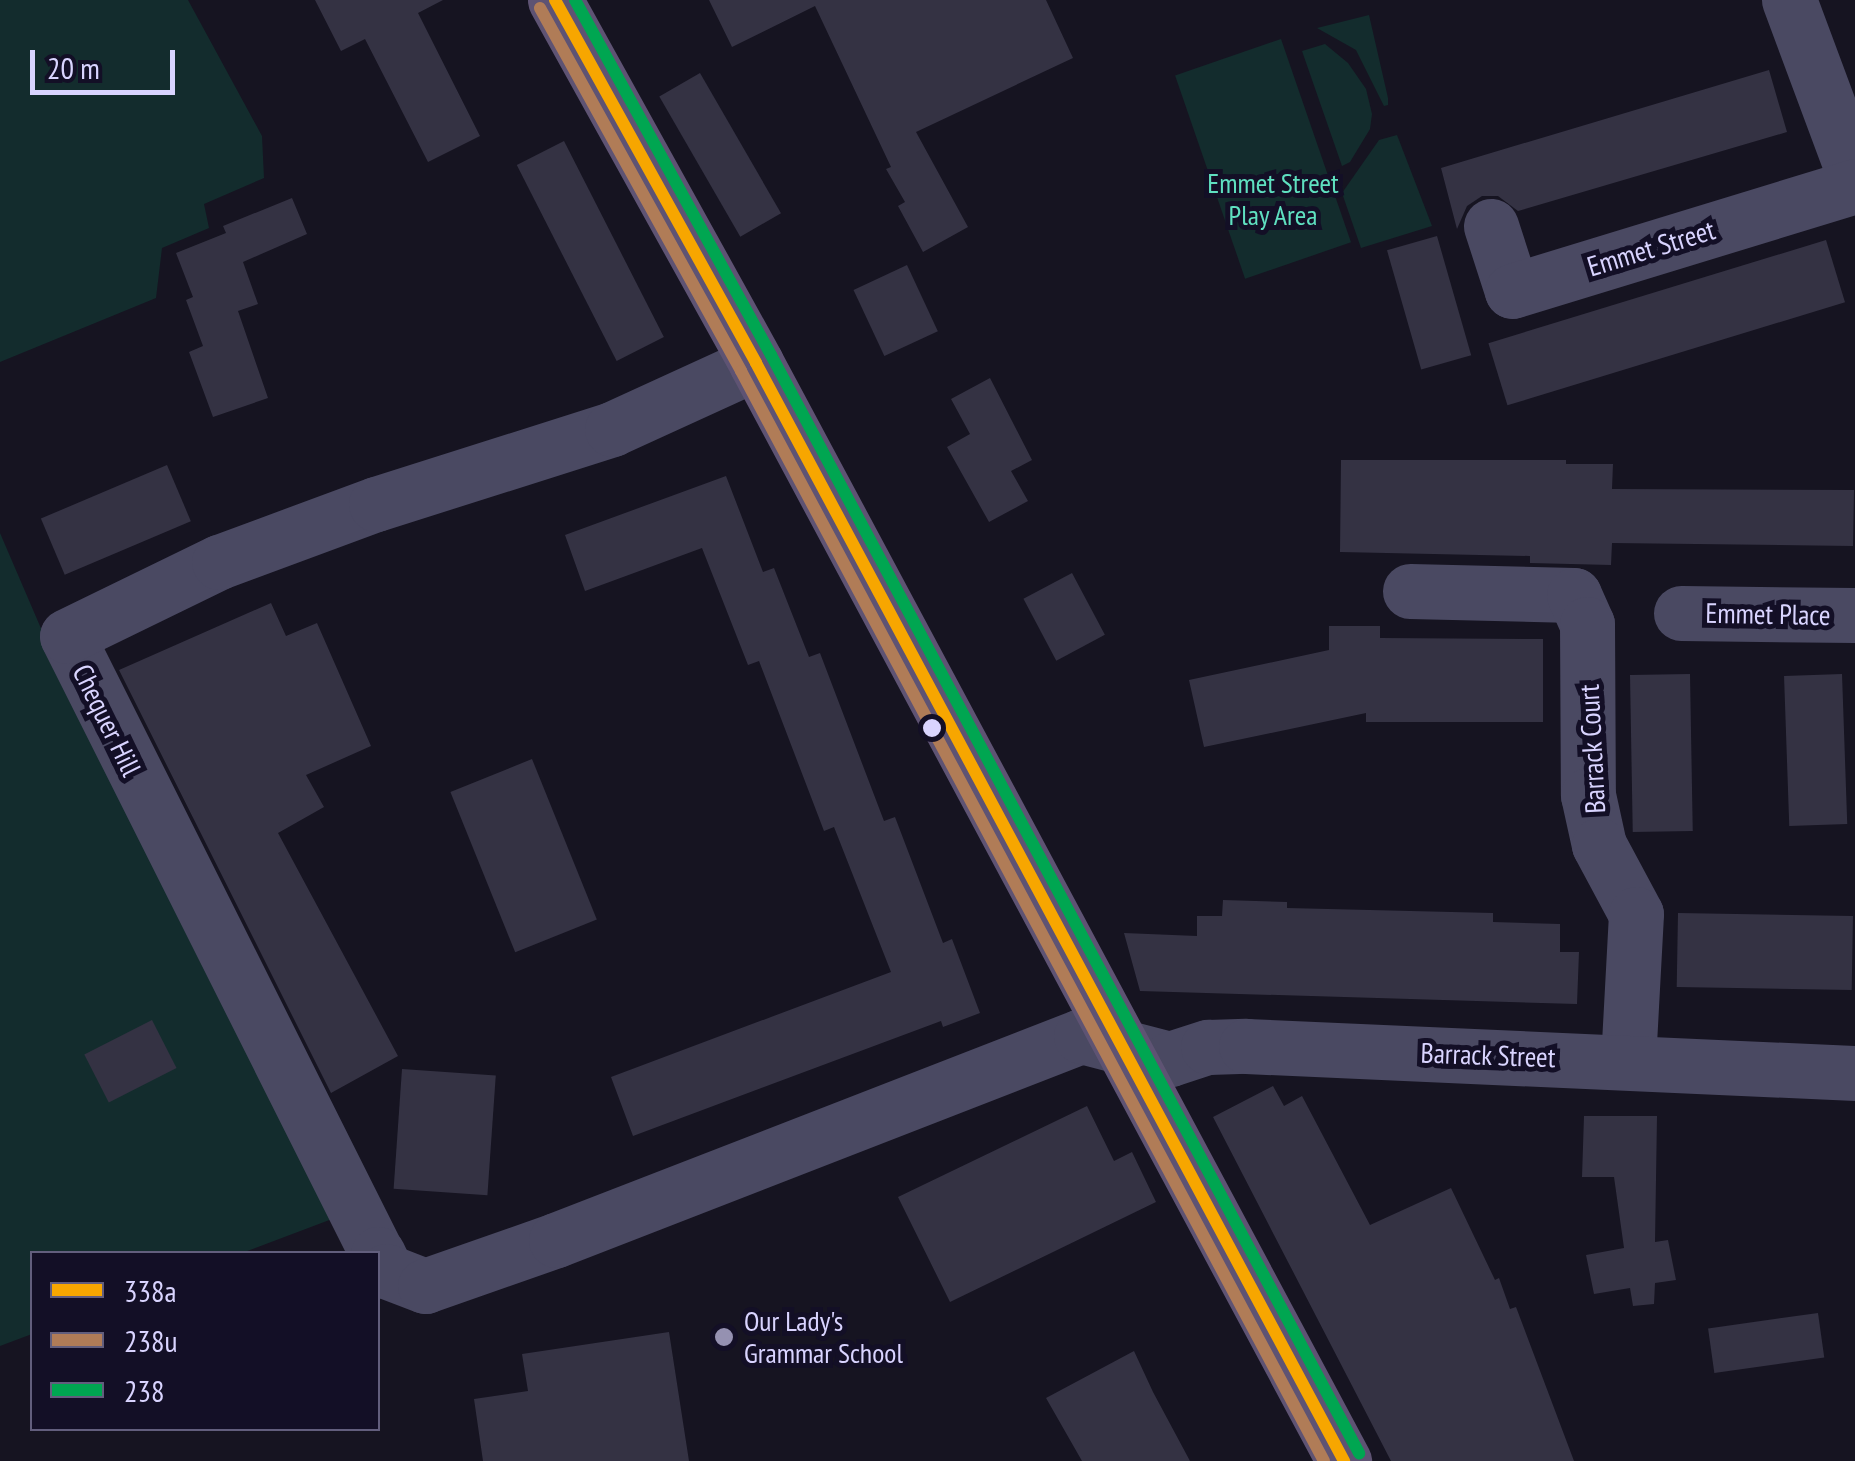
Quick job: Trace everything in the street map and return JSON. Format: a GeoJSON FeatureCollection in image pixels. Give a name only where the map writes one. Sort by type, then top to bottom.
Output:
{"type":"FeatureCollection","features":[{"type":"Feature","properties":{"kind":"main road"},"geometry":{"type":"LineString","coordinates":[[556,0],[756,363],[1344,1461]]}},
{"type":"Feature","properties":{"kind":"street"},"geometry":{"type":"LineString","coordinates":[[1789,0],[1855,177]]}},
{"type":"Feature","properties":{"kind":"street","name":"Emmet Street"},"geometry":{"type":"LineString","coordinates":[[1491,226],[1512,291],[1855,186]]}},
{"type":"Feature","properties":{"kind":"street","name":"Chequer Hill"},"geometry":{"type":"LineString","coordinates":[[375,1251],[66,636],[220,562],[376,504],[612,429],[756,363]]}},
{"type":"Feature","properties":{"kind":"street","name":"Barrack Court"},"geometry":{"type":"LineString","coordinates":[[1410,590],[1574,594],[1587,624],[1588,795],[1599,844],[1636,914],[1628,1060]]}},
{"type":"Feature","properties":{"kind":"street","name":"Emmet Place"},"geometry":{"type":"LineString","coordinates":[[1681,613],[1855,615]]}},
{"type":"Feature","properties":{"kind":"street","name":"Chequer Hill"},"geometry":{"type":"LineString","coordinates":[[380,1260],[386,1272],[426,1286],[1081,1036],[1123,1048]]}},
{"type":"Feature","properties":{"kind":"street","name":"Barrack Street"},"geometry":{"type":"LineString","coordinates":[[1123,1048],[1170,1059],[1208,1047],[1246,1046],[1855,1073]]}},
{"type":"Feature","properties":{"kind":"green space"},"geometry":{"type":"Polygon","coordinates":[[[0,0],[188,0],[262,136],[264,178],[204,204],[209,228],[162,248],[156,298],[0,362],[0,0]]]}},
{"type":"Feature","properties":{"kind":"green space"},"geometry":{"type":"Polygon","coordinates":[[[1369,15],[1388,98],[1388,105],[1384,106],[1356,50],[1317,28],[1369,15]]]}},
{"type":"Feature","properties":{"kind":"green space","name":"Emmet Street Play Area"},"geometry":{"type":"Polygon","coordinates":[[[1281,39],[1351,242],[1245,279],[1175,75],[1281,39]]]}},
{"type":"Feature","properties":{"kind":"green space"},"geometry":{"type":"Polygon","coordinates":[[[1325,44],[1348,63],[1366,89],[1372,114],[1370,129],[1350,162],[1342,166],[1302,51],[1325,44]]]}},
{"type":"Feature","properties":{"kind":"green space"},"geometry":{"type":"Polygon","coordinates":[[[1397,135],[1432,226],[1361,248],[1342,193],[1379,140],[1397,135]]]}},
{"type":"Feature","properties":{"kind":"green space"},"geometry":{"type":"Polygon","coordinates":[[[0,533],[46,640],[340,1216],[247,1251],[30,1251],[30,1335],[0,1346],[0,533]]]}},
{"type":"Feature","properties":{"kind":"building"},"geometry":{"type":"Polygon","coordinates":[[[315,0],[443,0],[418,13],[480,136],[428,162],[365,39],[341,51],[315,0]]]}},
{"type":"Feature","properties":{"kind":"building"},"geometry":{"type":"Polygon","coordinates":[[[709,0],[1046,0],[1073,58],[916,132],[968,227],[923,252],[898,206],[905,202],[886,169],[891,167],[815,6],[732,47],[709,0]]]}},
{"type":"Feature","properties":{"kind":"building"},"geometry":{"type":"Polygon","coordinates":[[[1769,70],[1787,132],[1518,211],[1498,196],[1482,196],[1467,206],[1457,229],[1441,168],[1769,70]]]}},
{"type":"Feature","properties":{"kind":"building"},"geometry":{"type":"Polygon","coordinates":[[[700,73],[781,213],[740,237],[659,96],[700,73]]]}},
{"type":"Feature","properties":{"kind":"building"},"geometry":{"type":"Polygon","coordinates":[[[564,141],[664,337],[617,361],[517,165],[564,141]]]}},
{"type":"Feature","properties":{"kind":"building"},"geometry":{"type":"Polygon","coordinates":[[[292,198],[307,234],[243,262],[258,304],[238,311],[268,398],[213,417],[189,352],[203,346],[186,300],[193,297],[176,253],[226,233],[223,226],[292,198]]]}},
{"type":"Feature","properties":{"kind":"building"},"geometry":{"type":"Polygon","coordinates":[[[1437,236],[1471,355],[1421,370],[1387,250],[1437,236]]]}},
{"type":"Feature","properties":{"kind":"building"},"geometry":{"type":"Polygon","coordinates":[[[1826,240],[1845,302],[1507,405],[1488,343],[1826,240]]]}},
{"type":"Feature","properties":{"kind":"building"},"geometry":{"type":"Polygon","coordinates":[[[907,265],[938,331],[884,356],[854,290],[907,265]]]}},
{"type":"Feature","properties":{"kind":"building"},"geometry":{"type":"Polygon","coordinates":[[[990,378],[1032,460],[1011,471],[1028,501],[989,522],[947,447],[970,434],[951,399],[990,378]]]}},
{"type":"Feature","properties":{"kind":"building"},"geometry":{"type":"Polygon","coordinates":[[[1341,460],[1566,460],[1566,464],[1613,464],[1612,489],[1854,490],[1853,546],[1612,543],[1611,565],[1530,563],[1530,556],[1340,552],[1341,460]]]}},
{"type":"Feature","properties":{"kind":"building"},"geometry":{"type":"Polygon","coordinates":[[[167,465],[191,521],[65,575],[41,519],[167,465]]]}},
{"type":"Feature","properties":{"kind":"building"},"geometry":{"type":"Polygon","coordinates":[[[726,476],[763,572],[774,568],[809,657],[820,653],[884,821],[895,817],[943,943],[952,939],[980,1013],[943,1027],[941,1021],[633,1136],[611,1077],[891,972],[834,827],[824,831],[759,661],[748,665],[702,548],[585,591],[565,535],[726,476]]]}},
{"type":"Feature","properties":{"kind":"building"},"geometry":{"type":"Polygon","coordinates":[[[1072,573],[1105,635],[1056,661],[1023,599],[1072,573]]]}},
{"type":"Feature","properties":{"kind":"building"},"geometry":{"type":"Polygon","coordinates":[[[271,603],[286,636],[317,623],[371,746],[306,775],[324,807],[278,833],[398,1056],[331,1093],[119,670],[271,603]]]}},
{"type":"Feature","properties":{"kind":"building"},"geometry":{"type":"Polygon","coordinates":[[[1329,626],[1380,626],[1380,638],[1543,639],[1543,722],[1366,722],[1366,713],[1204,747],[1189,680],[1329,650],[1329,626]]]}},
{"type":"Feature","properties":{"kind":"building"},"geometry":{"type":"Polygon","coordinates":[[[1690,674],[1693,831],[1633,832],[1630,675],[1690,674]]]}},
{"type":"Feature","properties":{"kind":"building"},"geometry":{"type":"Polygon","coordinates":[[[1842,674],[1847,824],[1789,826],[1784,676],[1842,674]]]}},
{"type":"Feature","properties":{"kind":"building"},"geometry":{"type":"Polygon","coordinates":[[[532,759],[597,919],[515,952],[450,792],[532,759]]]}},
{"type":"Feature","properties":{"kind":"building"},"geometry":{"type":"Polygon","coordinates":[[[1223,900],[1287,902],[1287,908],[1493,913],[1493,922],[1560,924],[1560,952],[1579,952],[1577,1004],[1140,991],[1124,933],[1197,936],[1197,916],[1222,916],[1223,900]]]}},
{"type":"Feature","properties":{"kind":"building"},"geometry":{"type":"Polygon","coordinates":[[[1678,913],[1853,916],[1852,990],[1677,987],[1678,913]]]}},
{"type":"Feature","properties":{"kind":"building"},"geometry":{"type":"Polygon","coordinates":[[[152,1020],[177,1068],[109,1103],[84,1055],[152,1020]]]}},
{"type":"Feature","properties":{"kind":"building"},"geometry":{"type":"Polygon","coordinates":[[[402,1069],[496,1076],[487,1195],[394,1189],[402,1069]]]}},
{"type":"Feature","properties":{"kind":"building"},"geometry":{"type":"Polygon","coordinates":[[[1273,1086],[1284,1106],[1302,1096],[1370,1225],[1451,1188],[1495,1280],[1499,1278],[1510,1309],[1516,1307],[1574,1461],[1391,1461],[1213,1117],[1273,1086]]]}},
{"type":"Feature","properties":{"kind":"building"},"geometry":{"type":"Polygon","coordinates":[[[1087,1106],[1114,1161],[1132,1152],[1156,1202],[950,1302],[898,1197],[1087,1106]]]}},
{"type":"Feature","properties":{"kind":"building"},"geometry":{"type":"Polygon","coordinates":[[[1584,1116],[1657,1116],[1655,1242],[1668,1240],[1676,1280],[1655,1283],[1654,1304],[1633,1306],[1630,1288],[1594,1294],[1586,1255],[1624,1248],[1614,1177],[1582,1177],[1584,1116]]]}},
{"type":"Feature","properties":{"kind":"building"},"geometry":{"type":"Polygon","coordinates":[[[1818,1313],[1824,1358],[1714,1373],[1708,1328],[1818,1313]]]}},
{"type":"Feature","properties":{"kind":"building"},"geometry":{"type":"Polygon","coordinates":[[[669,1332],[689,1461],[483,1461],[474,1399],[528,1391],[522,1354],[669,1332]]]}},
{"type":"Feature","properties":{"kind":"building"},"geometry":{"type":"Polygon","coordinates":[[[1134,1351],[1190,1461],[1082,1461],[1046,1398],[1134,1351]]]}},
{"type":"Feature","properties":{"kind":"transit line","name":"338a"},"geometry":{"type":"LineString","coordinates":[[555,0],[756,363],[1344,1461]]}},
{"type":"Feature","properties":{"kind":"transit line","name":"238"},"geometry":{"type":"LineString","coordinates":[[575,0],[771,355],[1359,1453]]}},
{"type":"Feature","properties":{"kind":"transit line","name":"238u"},"geometry":{"type":"LineString","coordinates":[[540,8],[741,371],[1324,1461]]}},
{"type":"Feature","properties":{"kind":"place","name":"Our Lady's Grammar School"},"geometry":{"type":"Point","coordinates":[724,1337]}}]}
